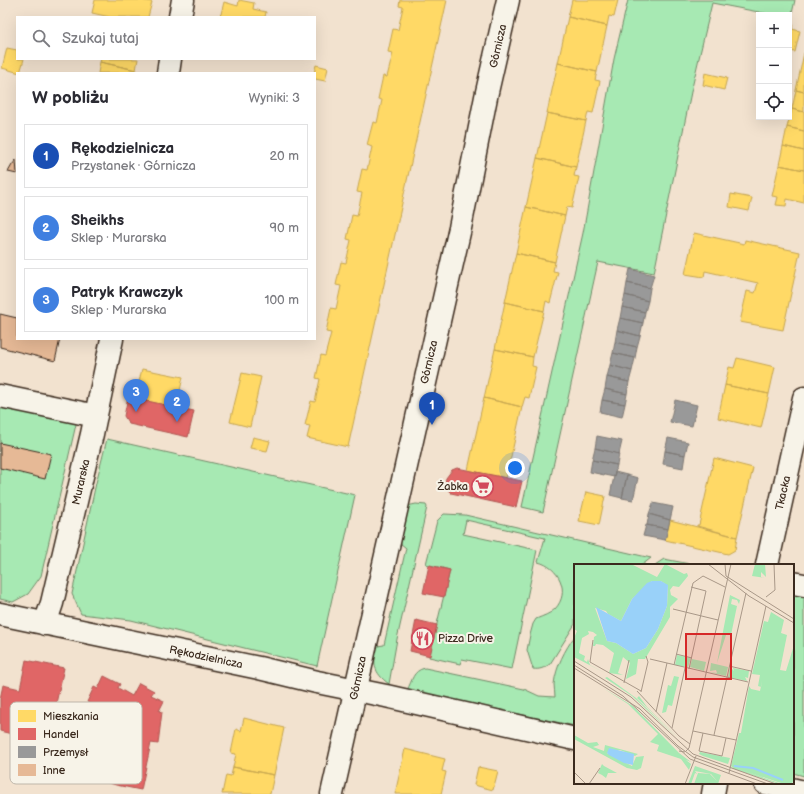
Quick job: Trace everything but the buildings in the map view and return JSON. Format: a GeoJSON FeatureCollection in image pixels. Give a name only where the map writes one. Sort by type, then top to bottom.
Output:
{"type":"FeatureCollection","features":[{"type":"Feature","properties":{"kind":"street"},"geometry":{"type":"LineString","coordinates":[[180,16],[184,0]]}},
{"type":"Feature","properties":{"kind":"street","name":"Górnicza"},"geometry":{"type":"LineString","coordinates":[[332,794],[460,228],[487,92],[508,0]]}},
{"type":"Feature","properties":{"kind":"street"},"geometry":{"type":"LineString","coordinates":[[168,72],[170,60]]}},
{"type":"Feature","properties":{"kind":"street","name":"Murarska"},"geometry":{"type":"LineString","coordinates":[[45,624],[52,603],[96,416],[112,340]]}},
{"type":"Feature","properties":{"kind":"street"},"geometry":{"type":"LineString","coordinates":[[0,396],[96,416]]}},
{"type":"Feature","properties":{"kind":"street","name":"Tkacka"},"geometry":{"type":"LineString","coordinates":[[766,564],[804,398]]}},
{"type":"Feature","properties":{"kind":"street"},"geometry":{"type":"LineString","coordinates":[[794,583],[804,585]]}},
{"type":"Feature","properties":{"kind":"street","name":"Rękodzielnicza"},"geometry":{"type":"LineString","coordinates":[[0,614],[259,668],[574,739]]}},
{"type":"Feature","properties":{"kind":"street"},"geometry":{"type":"LineString","coordinates":[[713,794],[715,784]]}},
{"type":"Feature","properties":{"kind":"street"},"geometry":{"type":"LineString","coordinates":[[769,784],[804,792]]}},
{"type":"Feature","properties":{"kind":"green space"},"geometry":{"type":"Polygon","coordinates":[[[628,0],[795,0],[792,14],[792,12],[758,12],[712,3],[691,92],[654,273],[598,262],[543,512],[522,507],[583,233],[614,59],[628,0]]]}},
{"type":"Feature","properties":{"kind":"green space"},"geometry":{"type":"Polygon","coordinates":[[[0,403],[77,420],[41,576],[28,594],[13,602],[0,599],[0,403]]]}},
{"type":"Feature","properties":{"kind":"green space"},"geometry":{"type":"Polygon","coordinates":[[[107,439],[355,495],[317,666],[131,620],[81,614],[72,594],[107,439]]]}},
{"type":"Feature","properties":{"kind":"green space"},"geometry":{"type":"Polygon","coordinates":[[[416,504],[426,505],[427,507],[397,639],[389,684],[377,671],[375,658],[377,646],[384,645],[406,548],[400,543],[407,506],[416,504]]]}},
{"type":"Feature","properties":{"kind":"green space"},"geometry":{"type":"Polygon","coordinates":[[[444,514],[465,515],[651,558],[643,564],[574,564],[574,626],[550,664],[546,667],[533,669],[527,650],[533,624],[536,619],[549,614],[555,609],[560,602],[562,595],[562,588],[557,575],[552,569],[538,562],[545,538],[466,520],[463,534],[537,550],[512,669],[462,659],[460,664],[429,657],[450,570],[426,564],[437,521],[444,514]]]}},
{"type":"Feature","properties":{"kind":"green space"},"geometry":{"type":"Polygon","coordinates":[[[664,559],[690,564],[656,564],[664,559]]]}},
{"type":"Feature","properties":{"kind":"green space"},"geometry":{"type":"Polygon","coordinates":[[[794,592],[804,593],[804,776],[794,773],[794,592]]]}},
{"type":"Feature","properties":{"kind":"green space"},"geometry":{"type":"Polygon","coordinates":[[[574,638],[574,726],[407,690],[413,676],[421,669],[425,668],[524,689],[539,696],[555,697],[554,684],[557,671],[564,652],[574,638]]]}},
{"type":"Feature","properties":{"kind":"place","name":"Patryk Krawczyk"},"geometry":{"type":"Point","coordinates":[136,412]}},
{"type":"Feature","properties":{"kind":"place","name":"Sheikhs"},"geometry":{"type":"Point","coordinates":[177,422]}},
{"type":"Feature","properties":{"kind":"place","name":"Rękodzielnicza"},"geometry":{"type":"Point","coordinates":[432,425]}},
{"type":"Feature","properties":{"kind":"place","name":"Żabka"},"geometry":{"type":"Point","coordinates":[483,486]}},
{"type":"Feature","properties":{"kind":"place","name":"Pizza Drive"},"geometry":{"type":"Point","coordinates":[423,638]}}]}
